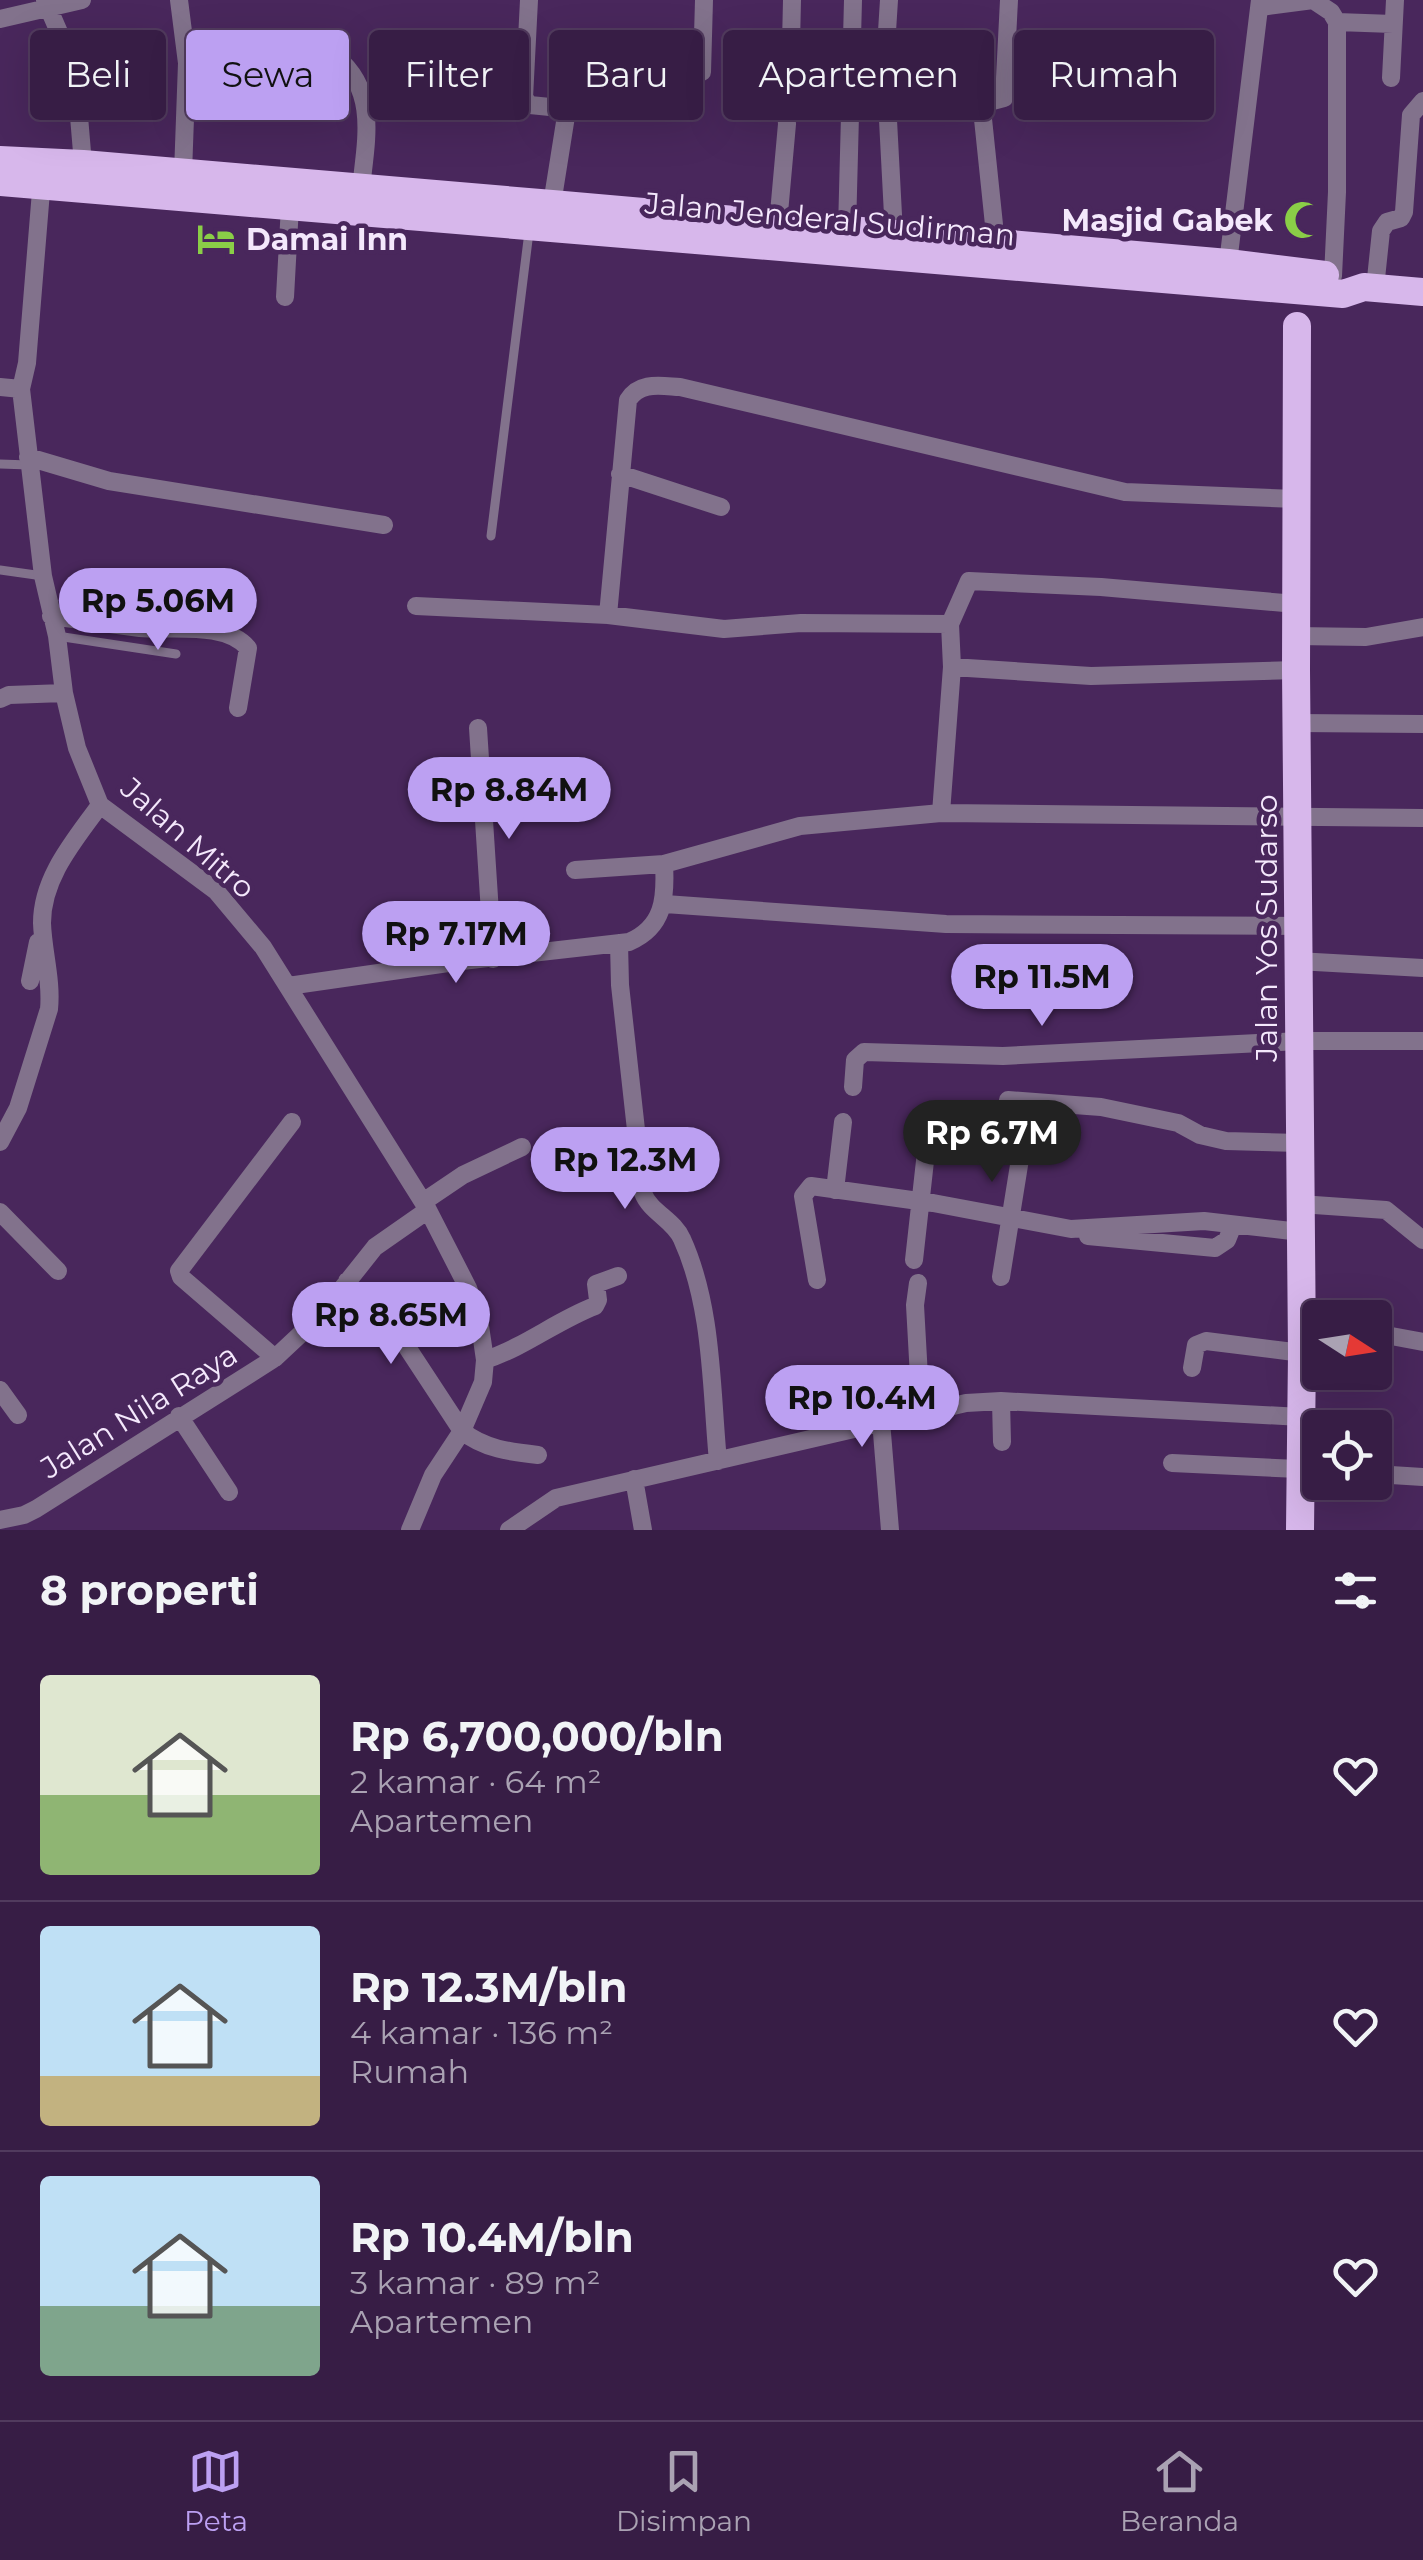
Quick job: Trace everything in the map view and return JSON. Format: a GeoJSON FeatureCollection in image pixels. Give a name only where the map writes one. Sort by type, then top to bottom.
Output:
{"type":"FeatureCollection","features":[{"type":"Feature","properties":{"kind":"highway","name":"Jalan Jenderal Sudirman"},"geometry":{"type":"LineString","coordinates":[[0,160],[42,174],[290,206],[530,224],[778,224],[1228,263],[1344,277],[1369,288]]}},
{"type":"Feature","properties":{"kind":"highway","name":"Jalan Jenderal Sudirman"},"geometry":{"type":"LineString","coordinates":[[0,182],[83,164],[552,204],[646,225],[1343,294],[1369,288]]}},
{"type":"Feature","properties":{"kind":"highway"},"geometry":{"type":"LineString","coordinates":[[1369,288],[1423,292]]}},
{"type":"Feature","properties":{"kind":"highway","name":"Jalan Yos Sudarso"},"geometry":{"type":"LineString","coordinates":[[1297,326],[1297,962],[1304,1300]]}},
{"type":"Feature","properties":{"kind":"highway","name":"Jalan Yos Sudarso"},"geometry":{"type":"LineString","coordinates":[[1300,1530],[1305,1500]]}},
{"type":"Feature","properties":{"kind":"street"},"geometry":{"type":"LineString","coordinates":[[0,19],[47,3],[82,0]]}},
{"type":"Feature","properties":{"kind":"street"},"geometry":{"type":"LineString","coordinates":[[180,0],[187,63],[183,173]]}},
{"type":"Feature","properties":{"kind":"street"},"geometry":{"type":"LineString","coordinates":[[529,0],[524,98],[530,104],[560,108],[566,116],[552,204]]}},
{"type":"Feature","properties":{"kind":"street"},"geometry":{"type":"LineString","coordinates":[[703,36],[704,0]]}},
{"type":"Feature","properties":{"kind":"street"},"geometry":{"type":"LineString","coordinates":[[778,224],[792,0]]}},
{"type":"Feature","properties":{"kind":"street"},"geometry":{"type":"LineString","coordinates":[[847,230],[853,0]]}},
{"type":"Feature","properties":{"kind":"street"},"geometry":{"type":"LineString","coordinates":[[888,0],[885,63],[894,234]]}},
{"type":"Feature","properties":{"kind":"street"},"geometry":{"type":"LineString","coordinates":[[996,244],[983,120],[986,103],[1004,98],[1009,0]]}},
{"type":"Feature","properties":{"kind":"street"},"geometry":{"type":"LineString","coordinates":[[1228,263],[1260,3],[1314,0],[1332,12],[1337,22],[1333,276]]}},
{"type":"Feature","properties":{"kind":"street"},"geometry":{"type":"LineString","coordinates":[[1390,78],[1394,0]]}},
{"type":"Feature","properties":{"kind":"street"},"geometry":{"type":"LineString","coordinates":[[47,3],[76,69],[83,164]]}},
{"type":"Feature","properties":{"kind":"street"},"geometry":{"type":"LineString","coordinates":[[1337,22],[1393,24]]}},
{"type":"Feature","properties":{"kind":"street"},"geometry":{"type":"LineString","coordinates":[[349,68],[360,83],[366,104],[360,188]]}},
{"type":"Feature","properties":{"kind":"street"},"geometry":{"type":"LineString","coordinates":[[1369,288],[1381,230],[1404,212],[1412,114],[1423,101]]}},
{"type":"Feature","properties":{"kind":"street","name":"Jalan Mitro"},"geometry":{"type":"LineString","coordinates":[[42,174],[27,362],[21,389],[43,576],[77,748],[100,805],[216,891],[265,951],[426,1206],[468,1288],[480,1319],[486,1360]]}},
{"type":"Feature","properties":{"kind":"street"},"geometry":{"type":"LineString","coordinates":[[285,298],[290,206]]}},
{"type":"Feature","properties":{"kind":"street"},"geometry":{"type":"LineString","coordinates":[[608,615],[628,400],[635,390],[652,385],[680,387],[1126,492],[1295,499]]}},
{"type":"Feature","properties":{"kind":"street"},"geometry":{"type":"LineString","coordinates":[[0,387],[21,389]]}},
{"type":"Feature","properties":{"kind":"street"},"geometry":{"type":"LineString","coordinates":[[28,461],[109,482],[384,525]]}},
{"type":"Feature","properties":{"kind":"street"},"geometry":{"type":"LineString","coordinates":[[620,474],[721,508]]}},
{"type":"Feature","properties":{"kind":"street"},"geometry":{"type":"LineString","coordinates":[[941,813],[952,667],[950,624],[971,580],[1102,586],[1296,604]]}},
{"type":"Feature","properties":{"kind":"street"},"geometry":{"type":"LineString","coordinates":[[416,606],[608,615],[724,629],[801,623],[950,624]]}},
{"type":"Feature","properties":{"kind":"street"},"geometry":{"type":"LineString","coordinates":[[51,616],[146,628],[200,630],[241,641],[248,648],[238,708]]}},
{"type":"Feature","properties":{"kind":"street"},"geometry":{"type":"LineString","coordinates":[[1296,636],[1366,637],[1423,628]]}},
{"type":"Feature","properties":{"kind":"street"},"geometry":{"type":"LineString","coordinates":[[952,667],[1091,676],[1296,670]]}},
{"type":"Feature","properties":{"kind":"street"},"geometry":{"type":"LineString","coordinates":[[0,700],[10,695],[64,692]]}},
{"type":"Feature","properties":{"kind":"street"},"geometry":{"type":"LineString","coordinates":[[1297,723],[1423,724]]}},
{"type":"Feature","properties":{"kind":"street"},"geometry":{"type":"LineString","coordinates":[[478,728],[493,959]]}},
{"type":"Feature","properties":{"kind":"street"},"geometry":{"type":"LineString","coordinates":[[30,982],[46,896],[58,864],[100,805]]}},
{"type":"Feature","properties":{"kind":"street"},"geometry":{"type":"LineString","coordinates":[[575,870],[664,864],[800,826],[941,813],[1423,818]]}},
{"type":"Feature","properties":{"kind":"street"},"geometry":{"type":"LineString","coordinates":[[288,986],[635,940],[651,928],[665,904],[664,864]]}},
{"type":"Feature","properties":{"kind":"street"},"geometry":{"type":"LineString","coordinates":[[665,904],[946,924],[1299,926]]}},
{"type":"Feature","properties":{"kind":"street"},"geometry":{"type":"LineString","coordinates":[[0,1142],[18,1108],[49,1009],[51,993],[42,922]]}},
{"type":"Feature","properties":{"kind":"street"},"geometry":{"type":"LineString","coordinates":[[619,943],[620,985],[643,1193],[647,1202],[678,1232],[694,1274],[703,1308],[718,1462]]}},
{"type":"Feature","properties":{"kind":"street"},"geometry":{"type":"LineString","coordinates":[[1297,962],[1423,968]]}},
{"type":"Feature","properties":{"kind":"street"},"geometry":{"type":"LineString","coordinates":[[853,1087],[855,1060],[864,1052],[1003,1056],[1299,1041],[1423,1041]]}},
{"type":"Feature","properties":{"kind":"street"},"geometry":{"type":"LineString","coordinates":[[1008,1100],[1101,1107],[1178,1122],[1200,1136],[1226,1141],[1300,1144]]}},
{"type":"Feature","properties":{"kind":"street"},"geometry":{"type":"LineString","coordinates":[[275,1358],[178,1274],[188,1255],[292,1122]]}},
{"type":"Feature","properties":{"kind":"street"},"geometry":{"type":"LineString","coordinates":[[835,1190],[843,1122]]}},
{"type":"Feature","properties":{"kind":"street"},"geometry":{"type":"LineString","coordinates":[[914,1260],[927,1143]]}},
{"type":"Feature","properties":{"kind":"street","name":"Jalan Nila Raya"},"geometry":{"type":"LineString","coordinates":[[3,1522],[24,1516],[54,1498],[275,1358],[321,1316],[375,1248],[463,1176],[522,1147]]}},
{"type":"Feature","properties":{"kind":"street"},"geometry":{"type":"LineString","coordinates":[[1001,1277],[1020,1159]]}},
{"type":"Feature","properties":{"kind":"street"},"geometry":{"type":"LineString","coordinates":[[817,1280],[803,1196],[811,1186],[1071,1229],[1106,1240],[1215,1248],[1227,1240],[1233,1225]]}},
{"type":"Feature","properties":{"kind":"street"},"geometry":{"type":"LineString","coordinates":[[1071,1229],[1204,1221],[1233,1225],[1386,1210],[1423,1240]]}},
{"type":"Feature","properties":{"kind":"street"},"geometry":{"type":"LineString","coordinates":[[0,1212],[58,1271]]}},
{"type":"Feature","properties":{"kind":"street"},"geometry":{"type":"LineString","coordinates":[[410,1530],[433,1476],[462,1430],[483,1382],[486,1360],[523,1346],[568,1317],[595,1306],[596,1284],[618,1276]]}},
{"type":"Feature","properties":{"kind":"street"},"geometry":{"type":"LineString","coordinates":[[347,1281],[401,1338],[462,1430],[473,1440],[493,1447],[538,1455]]}},
{"type":"Feature","properties":{"kind":"street"},"geometry":{"type":"LineString","coordinates":[[918,1283],[915,1304],[922,1413]]}},
{"type":"Feature","properties":{"kind":"street"},"geometry":{"type":"LineString","coordinates":[[1392,1337],[1423,1342]]}},
{"type":"Feature","properties":{"kind":"street"},"geometry":{"type":"LineString","coordinates":[[1192,1368],[1196,1345],[1206,1340],[1302,1346]]}},
{"type":"Feature","properties":{"kind":"street"},"geometry":{"type":"LineString","coordinates":[[0,1390],[18,1415]]}},
{"type":"Feature","properties":{"kind":"street"},"geometry":{"type":"LineString","coordinates":[[1001,1401],[1002,1442]]}},
{"type":"Feature","properties":{"kind":"street"},"geometry":{"type":"LineString","coordinates":[[510,1530],[556,1498],[966,1403],[1001,1401],[1302,1417]]}},
{"type":"Feature","properties":{"kind":"street"},"geometry":{"type":"LineString","coordinates":[[179,1416],[229,1492]]}},
{"type":"Feature","properties":{"kind":"street"},"geometry":{"type":"LineString","coordinates":[[881,1421],[890,1530]]}},
{"type":"Feature","properties":{"kind":"street"},"geometry":{"type":"LineString","coordinates":[[1172,1463],[1302,1470]]}},
{"type":"Feature","properties":{"kind":"street"},"geometry":{"type":"LineString","coordinates":[[1392,1475],[1423,1477]]}},
{"type":"Feature","properties":{"kind":"street"},"geometry":{"type":"LineString","coordinates":[[634,1479],[643,1530]]}},
{"type":"Feature","properties":{"kind":"lane"},"geometry":{"type":"LineString","coordinates":[[491,536],[530,224]]}},
{"type":"Feature","properties":{"kind":"lane"},"geometry":{"type":"LineString","coordinates":[[0,464],[28,461]]}},
{"type":"Feature","properties":{"kind":"lane"},"geometry":{"type":"LineString","coordinates":[[0,570],[43,576]]}},
{"type":"Feature","properties":{"kind":"lane"},"geometry":{"type":"LineString","coordinates":[[57,636],[176,654]]}},
{"type":"Feature","properties":{"kind":"place","name":"Masjid Gabek"},"geometry":{"type":"Point","coordinates":[1303,220]}},
{"type":"Feature","properties":{"kind":"place","name":"Damai Inn"},"geometry":{"type":"Point","coordinates":[216,239]}}]}
